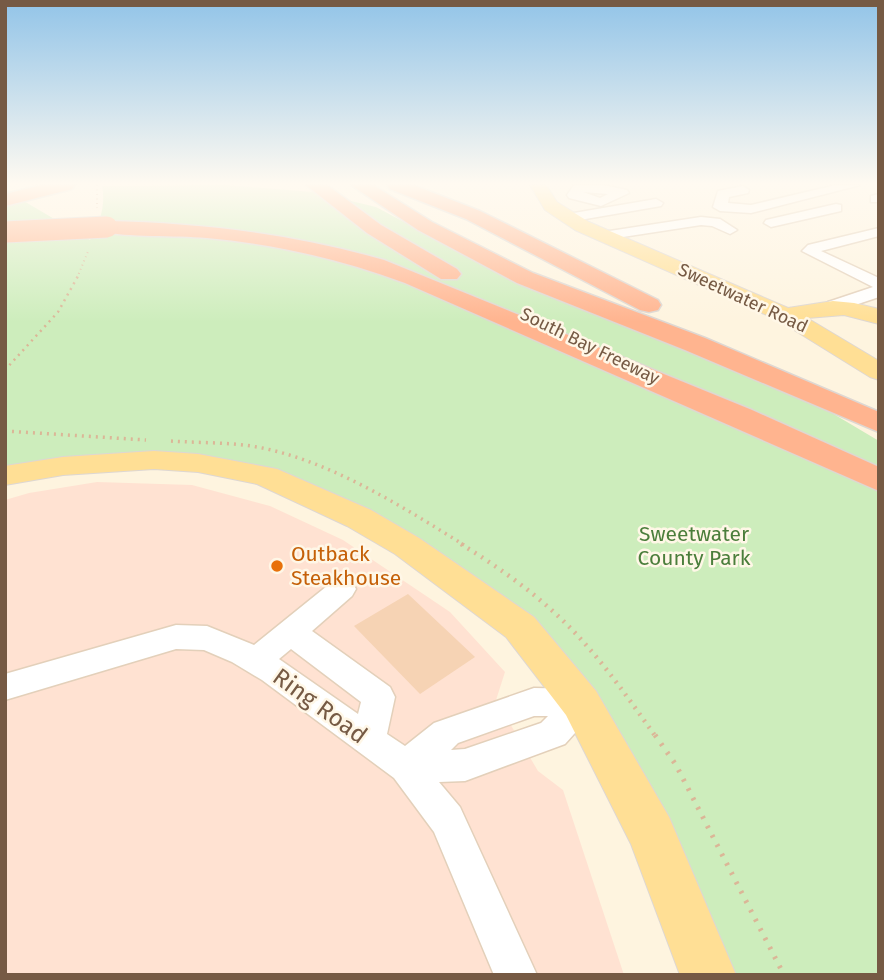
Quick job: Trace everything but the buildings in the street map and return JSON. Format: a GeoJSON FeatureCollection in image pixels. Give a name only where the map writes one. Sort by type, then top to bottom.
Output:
{"type":"FeatureCollection","features":[{"type":"Feature","properties":{"kind":"highway"},"geometry":{"type":"LineString","coordinates":[[5,232],[29,231]]}},
{"type":"Feature","properties":{"kind":"highway"},"geometry":{"type":"LineString","coordinates":[[199,231],[323,248],[354,257],[413,278],[763,427]]}},
{"type":"Feature","properties":{"kind":"highway","name":"South Bay Freeway"},"geometry":{"type":"LineString","coordinates":[[377,231],[473,288],[550,328],[879,480]]}},
{"type":"Feature","properties":{"kind":"highway","name":"South Bay Freeway"},"geometry":{"type":"LineString","coordinates":[[434,231],[525,278],[695,344],[879,423]]}},
{"type":"Feature","properties":{"kind":"highway"},"geometry":{"type":"LineString","coordinates":[[504,231],[722,342],[879,411]]}},
{"type":"Feature","properties":{"kind":"highway"},"geometry":{"type":"LineString","coordinates":[[529,231],[615,281],[645,303]]}},
{"type":"Feature","properties":{"kind":"main road","name":"Sweetwater Road"},"geometry":{"type":"LineString","coordinates":[[593,231],[786,315],[879,372]]}},
{"type":"Feature","properties":{"kind":"main road"},"geometry":{"type":"LineString","coordinates":[[786,315],[834,306],[859,309],[879,317]]}},
{"type":"Feature","properties":{"kind":"main road"},"geometry":{"type":"LineString","coordinates":[[5,476],[63,466],[154,460],[198,463],[266,476],[371,525],[407,546],[520,627],[581,703],[652,834],[708,975]]}},
{"type":"Feature","properties":{"kind":"street"},"geometry":{"type":"LineString","coordinates":[[603,236],[637,231]]}},
{"type":"Feature","properties":{"kind":"street"},"geometry":{"type":"LineString","coordinates":[[879,232],[810,251],[817,257],[879,284]]}},
{"type":"Feature","properties":{"kind":"street"},"geometry":{"type":"LineString","coordinates":[[855,237],[879,247]]}},
{"type":"Feature","properties":{"kind":"street"},"geometry":{"type":"LineString","coordinates":[[834,306],[879,290]]}},
{"type":"Feature","properties":{"kind":"street"},"geometry":{"type":"LineString","coordinates":[[256,661],[342,589]]}},
{"type":"Feature","properties":{"kind":"street"},"geometry":{"type":"LineString","coordinates":[[291,632],[379,697],[368,740]]}},
{"type":"Feature","properties":{"kind":"street","name":"Ring Road"},"geometry":{"type":"LineString","coordinates":[[5,687],[176,637],[207,638],[256,661],[406,767],[447,820],[516,975]]}},
{"type":"Feature","properties":{"kind":"street"},"geometry":{"type":"LineString","coordinates":[[406,767],[465,765],[553,734],[581,703]]}},
{"type":"Feature","properties":{"kind":"path"},"geometry":{"type":"LineString","coordinates":[[5,370],[58,312],[80,273],[97,231]]}},
{"type":"Feature","properties":{"kind":"shaded area"},"geometry":{"type":"Polygon","coordinates":[[[97,482],[192,485],[270,506],[343,540],[450,612],[505,672],[496,700],[538,771],[563,790],[624,975],[5,975],[5,500],[29,493],[97,482]]]}},
{"type":"Feature","properties":{"kind":"green space","name":"Sweetwater County Park"},"geometry":{"type":"Polygon","coordinates":[[[5,231],[74,231],[90,240],[95,231],[421,231],[768,375],[879,441],[879,975],[705,975],[550,662],[352,515],[194,463],[5,477],[5,231]]]}},
{"type":"Feature","properties":{"kind":"place","name":"Outback Steakhouse"},"geometry":{"type":"Point","coordinates":[277,566]}}]}
